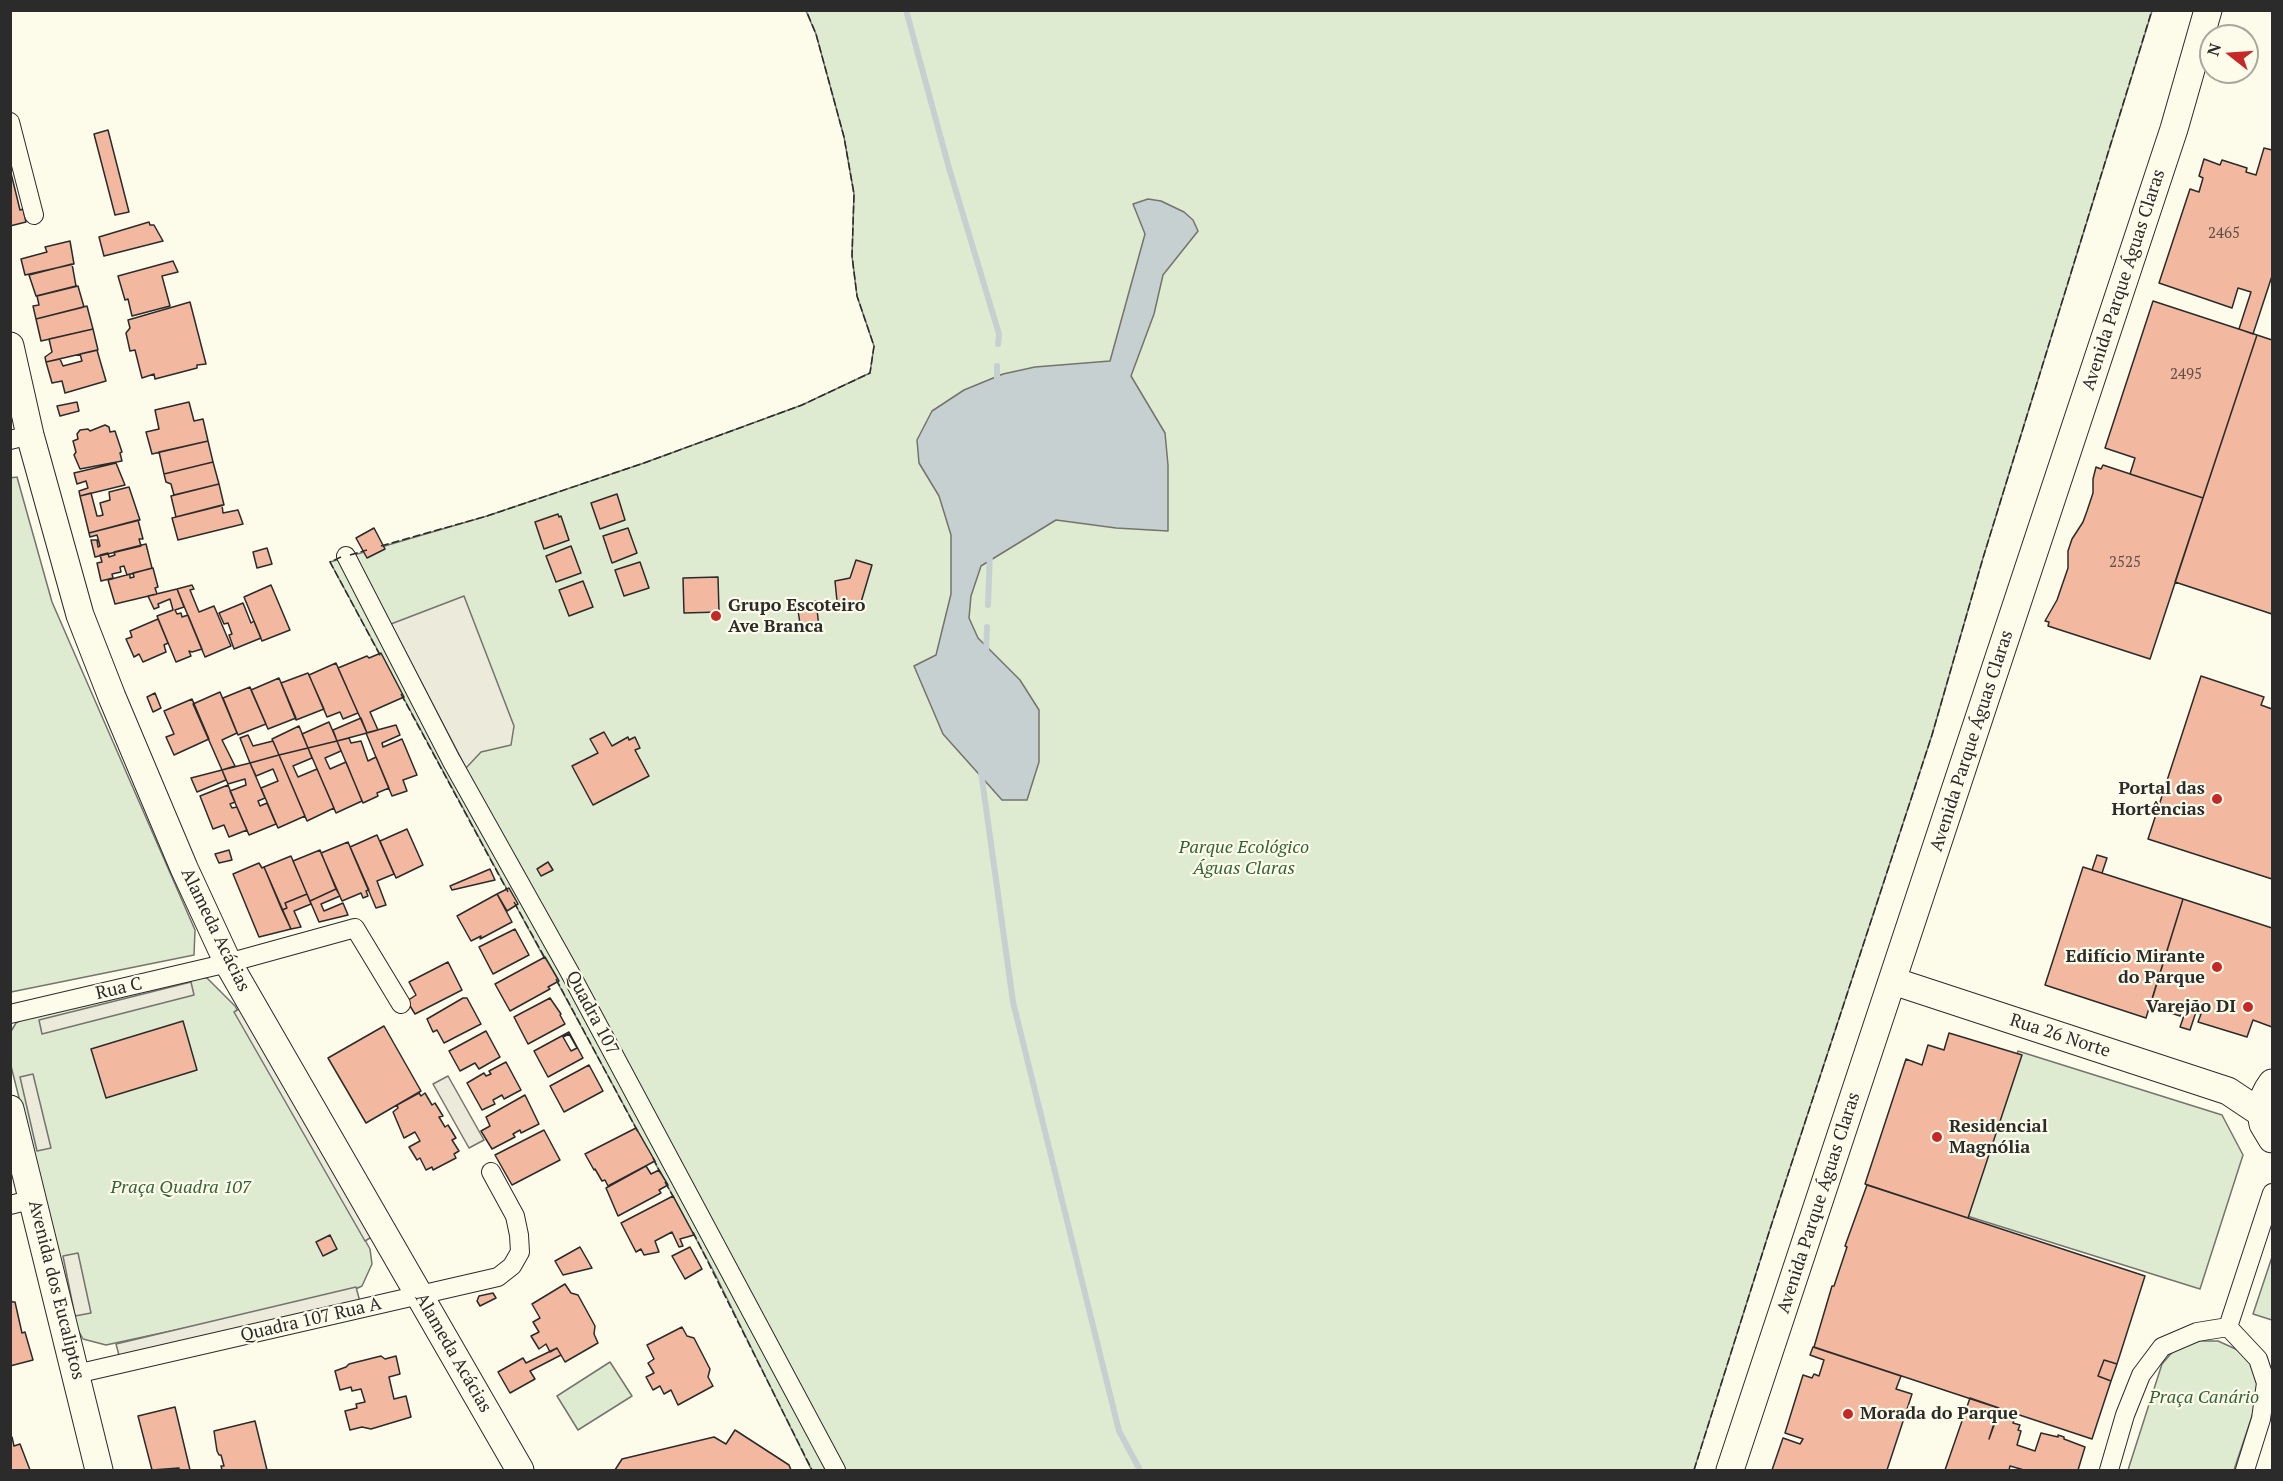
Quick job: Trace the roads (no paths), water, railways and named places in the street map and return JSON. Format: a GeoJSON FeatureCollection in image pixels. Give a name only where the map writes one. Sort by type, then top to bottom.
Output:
{"type":"FeatureCollection","features":[{"type":"Feature","properties":{"kind":"street","name":"Avenida Parque Águas Claras"},"geometry":{"type":"LineString","coordinates":[[1730,1470],[2171,138],[2208,10]]}},
{"type":"Feature","properties":{"kind":"street"},"geometry":{"type":"LineString","coordinates":[[10,122],[34,215]]}},
{"type":"Feature","properties":{"kind":"street","name":"Alameda Acácias"},"geometry":{"type":"LineString","coordinates":[[10,346],[20,437],[81,615],[112,697],[228,963],[520,1470]]}},
{"type":"Feature","properties":{"kind":"street","name":"Quadra 107"},"geometry":{"type":"LineString","coordinates":[[346,556],[451,760],[569,971],[836,1470]]}},
{"type":"Feature","properties":{"kind":"street","name":"Rua C"},"geometry":{"type":"LineString","coordinates":[[10,1014],[228,963],[355,928],[401,1004]]}},
{"type":"Feature","properties":{"kind":"street","name":"Rua 26 Norte"},"geometry":{"type":"LineString","coordinates":[[1893,981],[2228,1091],[2267,1095]]}},
{"type":"Feature","properties":{"kind":"street"},"geometry":{"type":"LineString","coordinates":[[2267,1095],[2263,1124],[2272,1138]]}},
{"type":"Feature","properties":{"kind":"street","name":"Avenida dos Eucaliptos"},"geometry":{"type":"LineString","coordinates":[[10,1109],[22,1202],[76,1374],[99,1470]]}},
{"type":"Feature","properties":{"kind":"street","name":"Quadra 107 Rua A"},"geometry":{"type":"LineString","coordinates":[[76,1374],[498,1277],[512,1266],[520,1252],[515,1216],[491,1172]]}},
{"type":"Feature","properties":{"kind":"street"},"geometry":{"type":"LineString","coordinates":[[2228,1327],[2272,1193]]}},
{"type":"Feature","properties":{"kind":"street"},"geometry":{"type":"LineString","coordinates":[[2109,1470],[2125,1415],[2141,1375],[2162,1347],[2197,1332],[2228,1327]]}},
{"type":"Feature","properties":{"kind":"street"},"geometry":{"type":"LineString","coordinates":[[2228,1327],[2258,1359],[2266,1383],[2261,1419],[2245,1470]]}},
{"type":"Feature","properties":{"kind":"waterway"},"geometry":{"type":"LineString","coordinates":[[906,10],[949,168],[999,334],[998,344]]}},
{"type":"Feature","properties":{"kind":"waterway"},"geometry":{"type":"LineString","coordinates":[[997,366],[997,383]]}},
{"type":"Feature","properties":{"kind":"waterway"},"geometry":{"type":"LineString","coordinates":[[988,605],[990,552]]}},
{"type":"Feature","properties":{"kind":"waterway"},"geometry":{"type":"LineString","coordinates":[[986,653],[987,627]]}},
{"type":"Feature","properties":{"kind":"waterway"},"geometry":{"type":"LineString","coordinates":[[981,772],[1013,1002],[1119,1431],[1140,1470]]}},
{"type":"Feature","properties":{"kind":"place","name":"Grupo Escoteiro Ave Branca"},"geometry":{"type":"Point","coordinates":[716,616]}},
{"type":"Feature","properties":{"kind":"place","name":"Portal das Hortências"},"geometry":{"type":"Point","coordinates":[2217,799]}},
{"type":"Feature","properties":{"kind":"place","name":"Edifício Mirante do Parque"},"geometry":{"type":"Point","coordinates":[2217,967]}},
{"type":"Feature","properties":{"kind":"place","name":"Varejão DI"},"geometry":{"type":"Point","coordinates":[2248,1007]}},
{"type":"Feature","properties":{"kind":"place","name":"Residencial Magnólia"},"geometry":{"type":"Point","coordinates":[1937,1137]}},
{"type":"Feature","properties":{"kind":"place","name":"Morada do Parque"},"geometry":{"type":"Point","coordinates":[1848,1414]}},
{"type":"Feature","properties":{"kind":"park label","name":"Parque Ecológico Águas Claras"},"geometry":{"type":"Point","coordinates":[1244,858]}},
{"type":"Feature","properties":{"kind":"park label","name":"Praça Quadra 107"},"geometry":{"type":"Point","coordinates":[181,1188]}},
{"type":"Feature","properties":{"kind":"park label","name":"Praça Canário"},"geometry":{"type":"Point","coordinates":[2204,1398]}}]}
